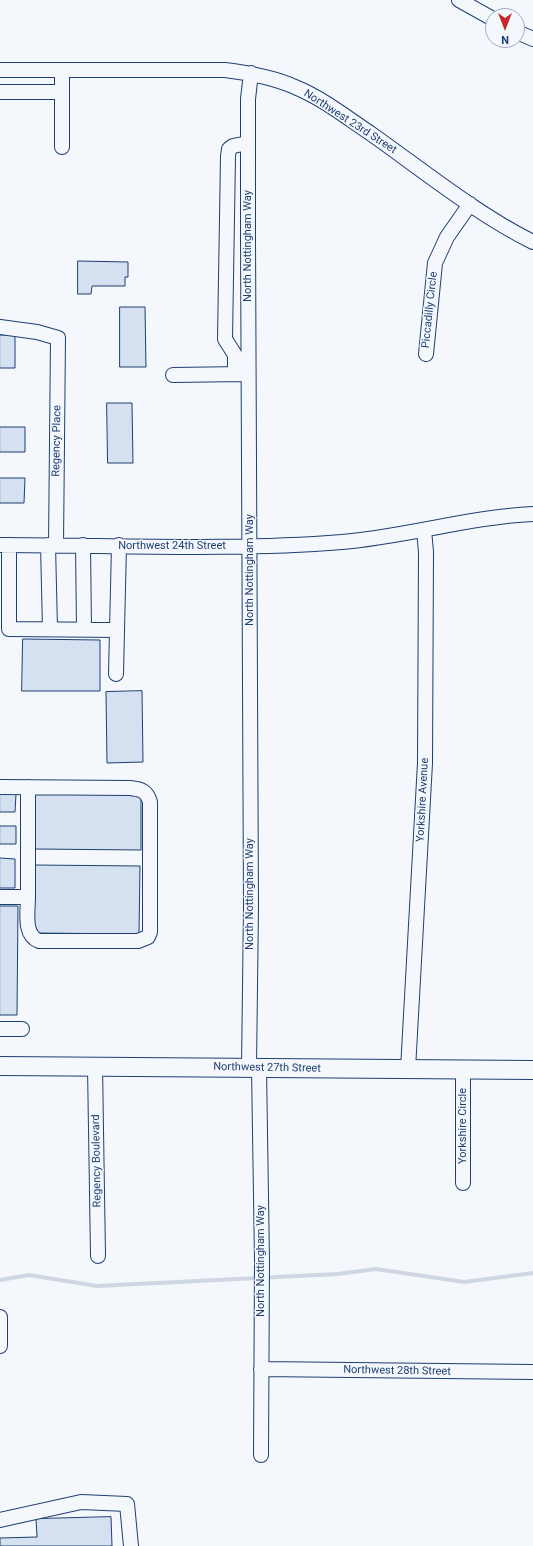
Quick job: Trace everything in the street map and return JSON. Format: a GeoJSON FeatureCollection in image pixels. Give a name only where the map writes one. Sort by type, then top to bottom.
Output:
{"type":"FeatureCollection","features":[{"type":"Feature","properties":{"kind":"main road","name":"Northwest 27th Street"},"geometry":{"type":"LineString","coordinates":[[0,1066],[533,1070]]}},
{"type":"Feature","properties":{"kind":"street"},"geometry":{"type":"LineString","coordinates":[[459,0],[485,15]]}},
{"type":"Feature","properties":{"kind":"street","name":"Northwest 23rd Street"},"geometry":{"type":"LineString","coordinates":[[0,70],[225,70],[251,73],[278,80],[313,96],[470,204],[519,235],[533,242]]}},
{"type":"Feature","properties":{"kind":"street"},"geometry":{"type":"LineString","coordinates":[[62,70],[62,147]]}},
{"type":"Feature","properties":{"kind":"street","name":"North Nottingham Way"},"geometry":{"type":"LineString","coordinates":[[251,73],[248,143],[248,262],[242,374],[250,545],[251,907],[254,1068],[262,1261],[261,1455]]}},
{"type":"Feature","properties":{"kind":"street"},"geometry":{"type":"LineString","coordinates":[[0,92],[62,92]]}},
{"type":"Feature","properties":{"kind":"street"},"geometry":{"type":"LineString","coordinates":[[174,375],[242,374],[235,355],[225,339],[228,156],[229,149],[233,146],[248,143]]}},
{"type":"Feature","properties":{"kind":"street","name":"Piccadilly Circle"},"geometry":{"type":"LineString","coordinates":[[426,354],[435,263],[447,237],[470,204]]}},
{"type":"Feature","properties":{"kind":"street"},"geometry":{"type":"LineString","coordinates":[[226,262],[248,262]]}},
{"type":"Feature","properties":{"kind":"street","name":"Regency Place"},"geometry":{"type":"LineString","coordinates":[[0,327],[37,332],[58,338],[50,629]]}},
{"type":"Feature","properties":{"kind":"street","name":"Northwest 24th Street"},"geometry":{"type":"LineString","coordinates":[[5,545],[250,545],[343,542],[424,530],[488,518],[533,514]]}},
{"type":"Feature","properties":{"kind":"street","name":"Yorkshire Avenue"},"geometry":{"type":"LineString","coordinates":[[408,1069],[425,763],[427,687],[426,552],[424,530]]}},
{"type":"Feature","properties":{"kind":"street"},"geometry":{"type":"LineString","coordinates":[[5,545],[9,629],[117,630]]}},
{"type":"Feature","properties":{"kind":"street"},"geometry":{"type":"LineString","coordinates":[[84,545],[84,629]]}},
{"type":"Feature","properties":{"kind":"street"},"geometry":{"type":"LineString","coordinates":[[116,674],[119,545]]}},
{"type":"Feature","properties":{"kind":"street"},"geometry":{"type":"LineString","coordinates":[[0,787],[28,787],[135,788],[145,792],[149,796],[148,937],[138,942],[39,941],[33,939],[28,931],[28,787]]}},
{"type":"Feature","properties":{"kind":"street"},"geometry":{"type":"LineString","coordinates":[[0,897],[28,897]]}},
{"type":"Feature","properties":{"kind":"street"},"geometry":{"type":"LineString","coordinates":[[0,1029],[22,1029]]}},
{"type":"Feature","properties":{"kind":"street","name":"Regency Boulevard"},"geometry":{"type":"LineString","coordinates":[[95,1066],[98,1256]]}},
{"type":"Feature","properties":{"kind":"street","name":"Yorkshire Circle"},"geometry":{"type":"LineString","coordinates":[[462,1070],[463,1183]]}},
{"type":"Feature","properties":{"kind":"street"},"geometry":{"type":"LineString","coordinates":[[0,1317],[0,1346]]}},
{"type":"Feature","properties":{"kind":"street","name":"Northwest 28th Street"},"geometry":{"type":"LineString","coordinates":[[261,1369],[533,1372]]}},
{"type":"Feature","properties":{"kind":"street"},"geometry":{"type":"LineString","coordinates":[[0,1520],[80,1502],[127,1504],[131,1546]]}},
{"type":"Feature","properties":{"kind":"building"},"geometry":{"type":"Polygon","coordinates":[[[78,261],[128,262],[128,277],[125,277],[125,286],[92,286],[91,294],[78,294],[78,261]]]}},
{"type":"Feature","properties":{"kind":"building"},"geometry":{"type":"Polygon","coordinates":[[[120,307],[145,307],[146,367],[120,367],[120,307]]]}},
{"type":"Feature","properties":{"kind":"building"},"geometry":{"type":"Polygon","coordinates":[[[0,335],[15,335],[15,368],[0,368],[0,335]]]}},
{"type":"Feature","properties":{"kind":"building"},"geometry":{"type":"Polygon","coordinates":[[[107,403],[132,403],[133,463],[108,463],[107,403]]]}},
{"type":"Feature","properties":{"kind":"building"},"geometry":{"type":"Polygon","coordinates":[[[0,427],[25,427],[25,452],[0,452],[0,427]]]}},
{"type":"Feature","properties":{"kind":"building"},"geometry":{"type":"Polygon","coordinates":[[[0,478],[25,478],[24,503],[0,503],[0,478]]]}},
{"type":"Feature","properties":{"kind":"building"},"geometry":{"type":"Polygon","coordinates":[[[23,639],[100,640],[100,691],[22,691],[23,639]]]}},
{"type":"Feature","properties":{"kind":"building"},"geometry":{"type":"Polygon","coordinates":[[[142,691],[143,762],[107,763],[106,692],[142,691]]]}},
{"type":"Feature","properties":{"kind":"building"},"geometry":{"type":"Polygon","coordinates":[[[34,792],[141,793],[141,850],[34,849],[34,792]]]}},
{"type":"Feature","properties":{"kind":"building"},"geometry":{"type":"Polygon","coordinates":[[[0,794],[16,794],[15,812],[0,812],[0,794]]]}},
{"type":"Feature","properties":{"kind":"building"},"geometry":{"type":"Polygon","coordinates":[[[0,826],[16,826],[16,844],[0,844],[0,826]]]}},
{"type":"Feature","properties":{"kind":"building"},"geometry":{"type":"Polygon","coordinates":[[[0,858],[15,859],[15,888],[0,888],[0,858]]]}},
{"type":"Feature","properties":{"kind":"building"},"geometry":{"type":"Polygon","coordinates":[[[34,865],[140,866],[139,934],[33,933],[34,865]]]}},
{"type":"Feature","properties":{"kind":"building"},"geometry":{"type":"Polygon","coordinates":[[[0,906],[18,906],[17,1015],[0,1015],[0,906]]]}},
{"type":"Feature","properties":{"kind":"building"},"geometry":{"type":"Polygon","coordinates":[[[111,1517],[112,1546],[0,1546],[0,1538],[37,1537],[36,1519],[111,1517]]]}},
{"type":"Feature","properties":{"kind":"waterway"},"geometry":{"type":"LineString","coordinates":[[0,1280],[29,1275],[97,1286],[338,1274],[376,1269],[464,1282],[533,1273]]}}]}
